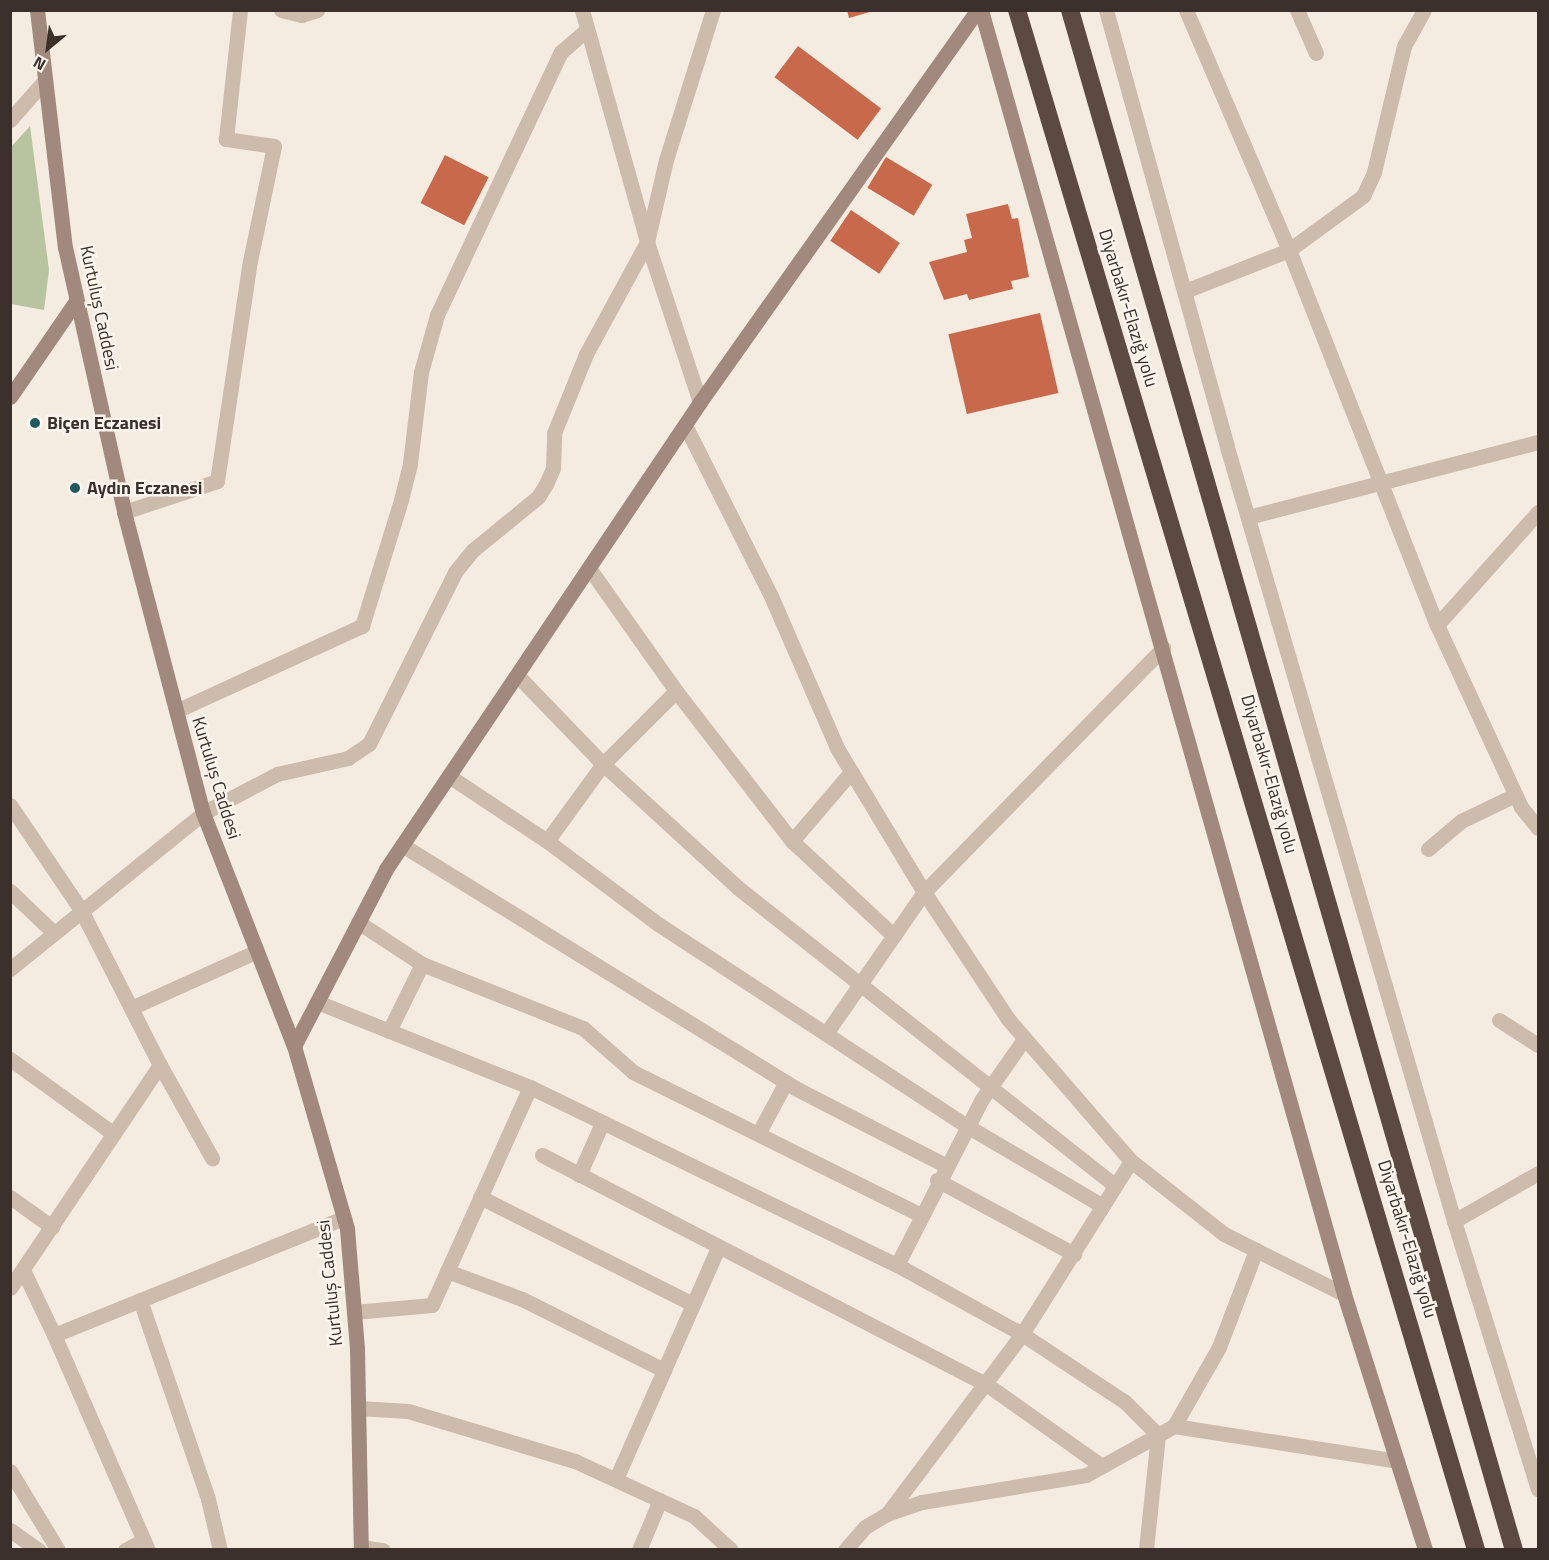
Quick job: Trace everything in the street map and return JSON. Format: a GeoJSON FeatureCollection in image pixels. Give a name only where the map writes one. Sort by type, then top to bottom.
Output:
{"type":"FeatureCollection","features":[{"type":"Feature","properties":{"kind":"highway","name":"Diyarbakır-Elazığ yolu"},"geometry":{"type":"LineString","coordinates":[[1017,10],[1476,1550]]}},
{"type":"Feature","properties":{"kind":"highway","name":"Diyarbakır-Elazığ yolu"},"geometry":{"type":"LineString","coordinates":[[1070,10],[1515,1550]]}},
{"type":"Feature","properties":{"kind":"street","name":"Kurtuluş Caddesi"},"geometry":{"type":"LineString","coordinates":[[37,10],[65,247],[124,512],[203,813],[294,1046],[344,1218],[354,1312],[359,1408],[361,1548]]}},
{"type":"Feature","properties":{"kind":"street"},"geometry":{"type":"LineString","coordinates":[[124,512],[217,481],[250,261],[274,146],[225,139],[240,10]]}},
{"type":"Feature","properties":{"kind":"street"},"geometry":{"type":"LineString","coordinates":[[281,10],[301,15],[317,10]]}},
{"type":"Feature","properties":{"kind":"street"},"geometry":{"type":"LineString","coordinates":[[582,10],[646,242],[700,402]]}},
{"type":"Feature","properties":{"kind":"street"},"geometry":{"type":"LineString","coordinates":[[10,969],[203,813],[277,774],[348,758],[369,744],[455,572],[473,550],[538,497],[546,484],[553,468],[554,433],[586,354],[646,242],[666,160],[713,10]]}},
{"type":"Feature","properties":{"kind":"street"},"geometry":{"type":"LineString","coordinates":[[294,1046],[358,922],[402,845],[700,402],[980,10]]}},
{"type":"Feature","properties":{"kind":"street"},"geometry":{"type":"LineString","coordinates":[[980,10],[1163,648],[1344,1294],[1425,1550]]}},
{"type":"Feature","properties":{"kind":"street"},"geometry":{"type":"LineString","coordinates":[[1106,10],[1248,517],[1454,1221],[1539,1489]]}},
{"type":"Feature","properties":{"kind":"street"},"geometry":{"type":"LineString","coordinates":[[1186,10],[1289,250],[1383,483],[1437,625],[1515,795],[1539,828]]}},
{"type":"Feature","properties":{"kind":"street"},"geometry":{"type":"LineString","coordinates":[[1297,10],[1316,53]]}},
{"type":"Feature","properties":{"kind":"street"},"geometry":{"type":"LineString","coordinates":[[1185,291],[1289,250],[1363,195],[1380,150],[1404,46],[1424,10]]}},
{"type":"Feature","properties":{"kind":"street"},"geometry":{"type":"LineString","coordinates":[[176,711],[362,626],[401,500],[413,443],[421,372],[437,315],[561,52],[586,30]]}},
{"type":"Feature","properties":{"kind":"street"},"geometry":{"type":"LineString","coordinates":[[10,120],[45,80]]}},
{"type":"Feature","properties":{"kind":"street"},"geometry":{"type":"LineString","coordinates":[[10,397],[76,301]]}},
{"type":"Feature","properties":{"kind":"street"},"geometry":{"type":"LineString","coordinates":[[685,425],[771,596],[837,748],[924,892],[1024,1039],[1131,1161],[1224,1234],[1344,1294]]}},
{"type":"Feature","properties":{"kind":"street"},"geometry":{"type":"LineString","coordinates":[[1248,517],[1539,442]]}},
{"type":"Feature","properties":{"kind":"street"},"geometry":{"type":"LineString","coordinates":[[1437,625],[1536,522]]}},
{"type":"Feature","properties":{"kind":"street"},"geometry":{"type":"LineString","coordinates":[[589,568],[676,691],[792,841],[894,936]]}},
{"type":"Feature","properties":{"kind":"street"},"geometry":{"type":"LineString","coordinates":[[827,1032],[924,892],[1163,648]]}},
{"type":"Feature","properties":{"kind":"street"},"geometry":{"type":"LineString","coordinates":[[517,675],[603,764],[737,887],[988,1089],[1114,1185]]}},
{"type":"Feature","properties":{"kind":"street"},"geometry":{"type":"LineString","coordinates":[[547,841],[603,764],[676,691]]}},
{"type":"Feature","properties":{"kind":"street"},"geometry":{"type":"LineString","coordinates":[[792,841],[851,772]]}},
{"type":"Feature","properties":{"kind":"street"},"geometry":{"type":"LineString","coordinates":[[449,776],[547,841],[658,924],[827,1032],[967,1126],[1101,1205]]}},
{"type":"Feature","properties":{"kind":"street"},"geometry":{"type":"LineString","coordinates":[[1428,849],[1461,821],[1515,795]]}},
{"type":"Feature","properties":{"kind":"street"},"geometry":{"type":"LineString","coordinates":[[10,805],[81,910],[160,1065],[212,1158]]}},
{"type":"Feature","properties":{"kind":"street"},"geometry":{"type":"LineString","coordinates":[[402,845],[786,1082],[945,1165]]}},
{"type":"Feature","properties":{"kind":"street"},"geometry":{"type":"LineString","coordinates":[[10,891],[54,933]]}},
{"type":"Feature","properties":{"kind":"street"},"geometry":{"type":"LineString","coordinates":[[358,922],[422,964],[583,1028],[633,1072],[921,1215]]}},
{"type":"Feature","properties":{"kind":"street"},"geometry":{"type":"LineString","coordinates":[[131,1008],[257,951]]}},
{"type":"Feature","properties":{"kind":"street"},"geometry":{"type":"LineString","coordinates":[[389,1031],[422,964]]}},
{"type":"Feature","properties":{"kind":"street"},"geometry":{"type":"LineString","coordinates":[[317,1002],[530,1087],[897,1265],[1022,1334],[1125,1402],[1158,1435]]}},
{"type":"Feature","properties":{"kind":"street"},"geometry":{"type":"LineString","coordinates":[[1499,1020],[1539,1045]]}},
{"type":"Feature","properties":{"kind":"street"},"geometry":{"type":"LineString","coordinates":[[897,1265],[945,1165],[988,1089],[1024,1039]]}},
{"type":"Feature","properties":{"kind":"street"},"geometry":{"type":"LineString","coordinates":[[10,1059],[114,1134]]}},
{"type":"Feature","properties":{"kind":"street"},"geometry":{"type":"LineString","coordinates":[[10,1288],[160,1065]]}},
{"type":"Feature","properties":{"kind":"street"},"geometry":{"type":"LineString","coordinates":[[758,1134],[786,1082]]}},
{"type":"Feature","properties":{"kind":"street"},"geometry":{"type":"LineString","coordinates":[[354,1312],[432,1305],[530,1087]]}},
{"type":"Feature","properties":{"kind":"street"},"geometry":{"type":"LineString","coordinates":[[579,1174],[603,1123]]}},
{"type":"Feature","properties":{"kind":"street"},"geometry":{"type":"LineString","coordinates":[[542,1155],[718,1248],[986,1384],[1102,1466]]}},
{"type":"Feature","properties":{"kind":"street"},"geometry":{"type":"LineString","coordinates":[[887,1514],[1022,1334],[1074,1254],[1101,1205],[1131,1161]]}},
{"type":"Feature","properties":{"kind":"street"},"geometry":{"type":"LineString","coordinates":[[1454,1221],[1539,1173]]}},
{"type":"Feature","properties":{"kind":"street"},"geometry":{"type":"LineString","coordinates":[[937,1180],[1074,1254]]}},
{"type":"Feature","properties":{"kind":"street"},"geometry":{"type":"LineString","coordinates":[[10,1197],[52,1227]]}},
{"type":"Feature","properties":{"kind":"street"},"geometry":{"type":"LineString","coordinates":[[480,1197],[693,1304]]}},
{"type":"Feature","properties":{"kind":"street"},"geometry":{"type":"LineString","coordinates":[[54,1335],[344,1218]]}},
{"type":"Feature","properties":{"kind":"street"},"geometry":{"type":"LineString","coordinates":[[616,1479],[718,1248]]}},
{"type":"Feature","properties":{"kind":"street"},"geometry":{"type":"LineString","coordinates":[[845,1550],[865,1527],[887,1514],[922,1502],[1086,1475],[1174,1426],[1219,1347],[1256,1250]]}},
{"type":"Feature","properties":{"kind":"street"},"geometry":{"type":"LineString","coordinates":[[23,1270],[146,1545],[125,1550]]}},
{"type":"Feature","properties":{"kind":"street"},"geometry":{"type":"LineString","coordinates":[[447,1271],[522,1299],[664,1370]]}},
{"type":"Feature","properties":{"kind":"street"},"geometry":{"type":"LineString","coordinates":[[140,1300],[208,1499],[220,1550]]}},
{"type":"Feature","properties":{"kind":"street"},"geometry":{"type":"LineString","coordinates":[[359,1408],[408,1411],[478,1429],[575,1461],[694,1516],[731,1550]]}},
{"type":"Feature","properties":{"kind":"street"},"geometry":{"type":"LineString","coordinates":[[1174,1426],[1397,1461]]}},
{"type":"Feature","properties":{"kind":"street"},"geometry":{"type":"LineString","coordinates":[[1146,1550],[1158,1435]]}},
{"type":"Feature","properties":{"kind":"street"},"geometry":{"type":"LineString","coordinates":[[10,1471],[58,1550]]}},
{"type":"Feature","properties":{"kind":"street"},"geometry":{"type":"LineString","coordinates":[[639,1550],[660,1500]]}},
{"type":"Feature","properties":{"kind":"street"},"geometry":{"type":"LineString","coordinates":[[10,1530],[39,1550]]}},
{"type":"Feature","properties":{"kind":"street"},"geometry":{"type":"LineString","coordinates":[[361,1548],[382,1550]]}},
{"type":"Feature","properties":{"kind":"green space"},"geometry":{"type":"Polygon","coordinates":[[[30,126],[49,270],[44,310],[11,304],[11,147],[30,126]]]}},
{"type":"Feature","properties":{"kind":"building"},"geometry":{"type":"Polygon","coordinates":[[[847,10],[873,10],[873,11],[849,18],[847,10]]]}},
{"type":"Feature","properties":{"kind":"building"},"geometry":{"type":"Polygon","coordinates":[[[798,46],[881,109],[858,140],[775,77],[798,46]]]}},
{"type":"Feature","properties":{"kind":"building"},"geometry":{"type":"Polygon","coordinates":[[[445,155],[489,177],[464,225],[420,203],[445,155]]]}},
{"type":"Feature","properties":{"kind":"building"},"geometry":{"type":"Polygon","coordinates":[[[886,157],[932,185],[914,216],[867,188],[886,157]]]}},
{"type":"Feature","properties":{"kind":"building"},"geometry":{"type":"Polygon","coordinates":[[[1008,204],[1012,219],[1018,218],[1029,277],[1011,281],[1013,289],[969,300],[967,294],[944,300],[929,262],[967,252],[964,240],[972,238],[966,214],[1008,204]]]}},
{"type":"Feature","properties":{"kind":"building"},"geometry":{"type":"Polygon","coordinates":[[[851,210],[900,243],[879,274],[830,241],[851,210]]]}},
{"type":"Feature","properties":{"kind":"building"},"geometry":{"type":"Polygon","coordinates":[[[1040,313],[1058,393],[967,414],[948,334],[1040,313]]]}},
{"type":"Feature","properties":{"kind":"place","name":"Biçen Eczanesi"},"geometry":{"type":"Point","coordinates":[35,423]}},
{"type":"Feature","properties":{"kind":"place","name":"Aydın Eczanesi"},"geometry":{"type":"Point","coordinates":[75,488]}}]}
